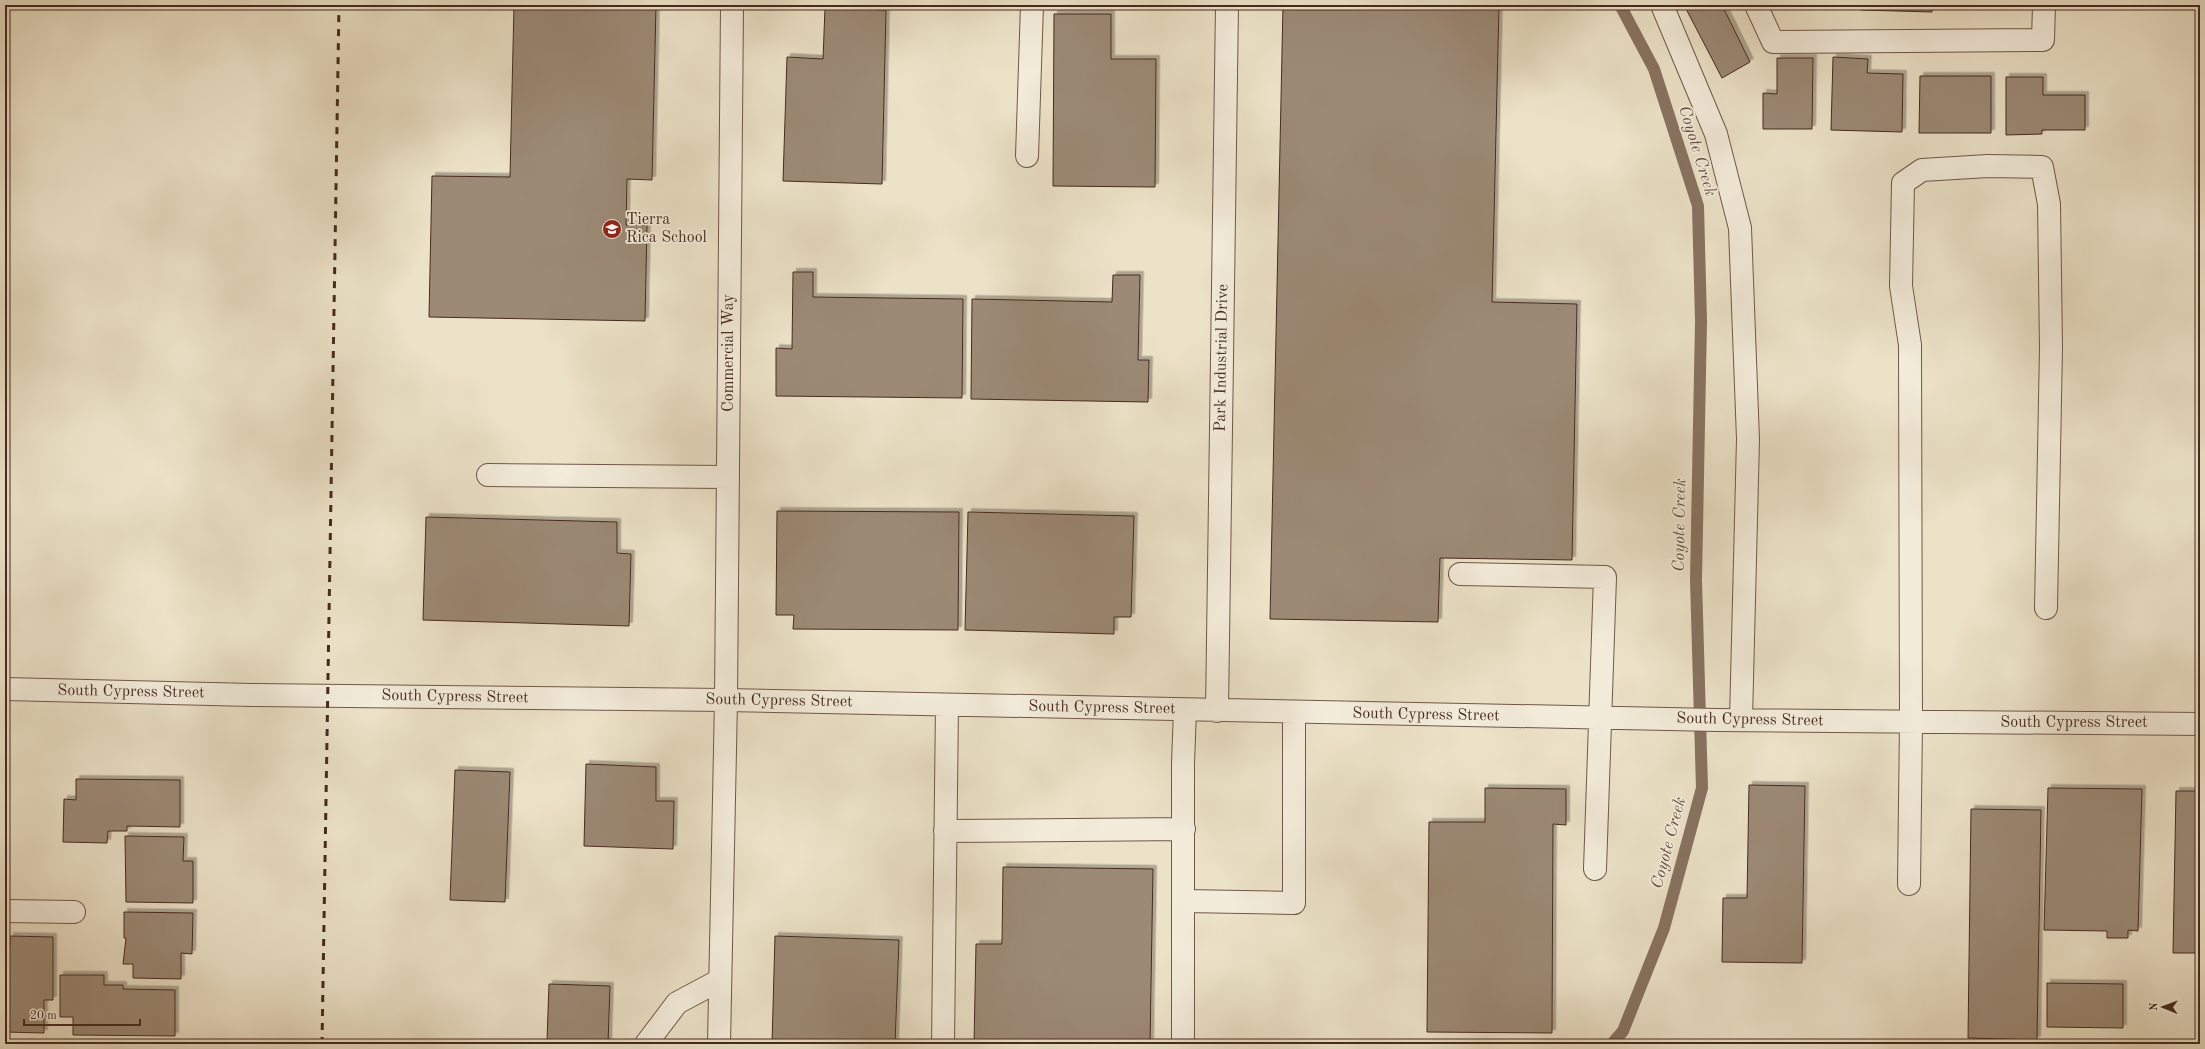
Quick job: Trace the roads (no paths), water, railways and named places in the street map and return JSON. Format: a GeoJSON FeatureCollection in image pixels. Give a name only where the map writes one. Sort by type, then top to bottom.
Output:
{"type":"FeatureCollection","features":[{"type":"Feature","properties":{"kind":"street","name":"Commercial Way"},"geometry":{"type":"LineString","coordinates":[[719,1044],[726,700],[732,5]]}},
{"type":"Feature","properties":{"kind":"street"},"geometry":{"type":"LineString","coordinates":[[1027,156],[1032,5]]}},
{"type":"Feature","properties":{"kind":"street","name":"Park Industrial Drive"},"geometry":{"type":"LineString","coordinates":[[1216,711],[1227,5]]}},
{"type":"Feature","properties":{"kind":"street"},"geometry":{"type":"LineString","coordinates":[[1662,5],[1716,134],[1740,228],[1748,439],[1741,720]]}},
{"type":"Feature","properties":{"kind":"street"},"geometry":{"type":"LineString","coordinates":[[1756,5],[1773,42],[2043,40],[2044,5]]}},
{"type":"Feature","properties":{"kind":"street"},"geometry":{"type":"LineString","coordinates":[[1909,884],[1911,722],[1910,344],[1901,286],[1903,183],[1922,170],[1988,166],[2042,168],[2049,204],[2051,348],[2046,608]]}},
{"type":"Feature","properties":{"kind":"street"},"geometry":{"type":"LineString","coordinates":[[488,475],[728,478]]}},
{"type":"Feature","properties":{"kind":"street"},"geometry":{"type":"LineString","coordinates":[[1460,574],[1605,577],[1595,868]]}},
{"type":"Feature","properties":{"kind":"street","name":"South Cypress Street"},"geometry":{"type":"LineString","coordinates":[[5,689],[244,695],[726,700],[1668,720],[2200,724]]}},
{"type":"Feature","properties":{"kind":"street"},"geometry":{"type":"LineString","coordinates":[[943,1044],[944,831],[947,705]]}},
{"type":"Feature","properties":{"kind":"street"},"geometry":{"type":"LineString","coordinates":[[1182,1044],[1184,901],[1183,764],[1185,710]]}},
{"type":"Feature","properties":{"kind":"street"},"geometry":{"type":"LineString","coordinates":[[1184,901],[1294,903],[1294,712]]}},
{"type":"Feature","properties":{"kind":"street"},"geometry":{"type":"LineString","coordinates":[[944,831],[1184,829]]}},
{"type":"Feature","properties":{"kind":"street"},"geometry":{"type":"LineString","coordinates":[[5,911],[74,912]]}},
{"type":"Feature","properties":{"kind":"street"},"geometry":{"type":"LineString","coordinates":[[646,1044],[677,1003],[720,980]]}},
{"type":"Feature","properties":{"kind":"waterway","name":"Coyote Creek"},"geometry":{"type":"LineString","coordinates":[[1612,1044],[1623,1031],[1664,928],[1702,788],[1696,580],[1701,321],[1698,206],[1654,69],[1620,5]]}},
{"type":"Feature","properties":{"kind":"railway"},"geometry":{"type":"LineString","coordinates":[[322,1044],[339,5]]}},
{"type":"Feature","properties":{"kind":"place","name":"Tierra Rica School"},"geometry":{"type":"Point","coordinates":[612,229]}}]}
